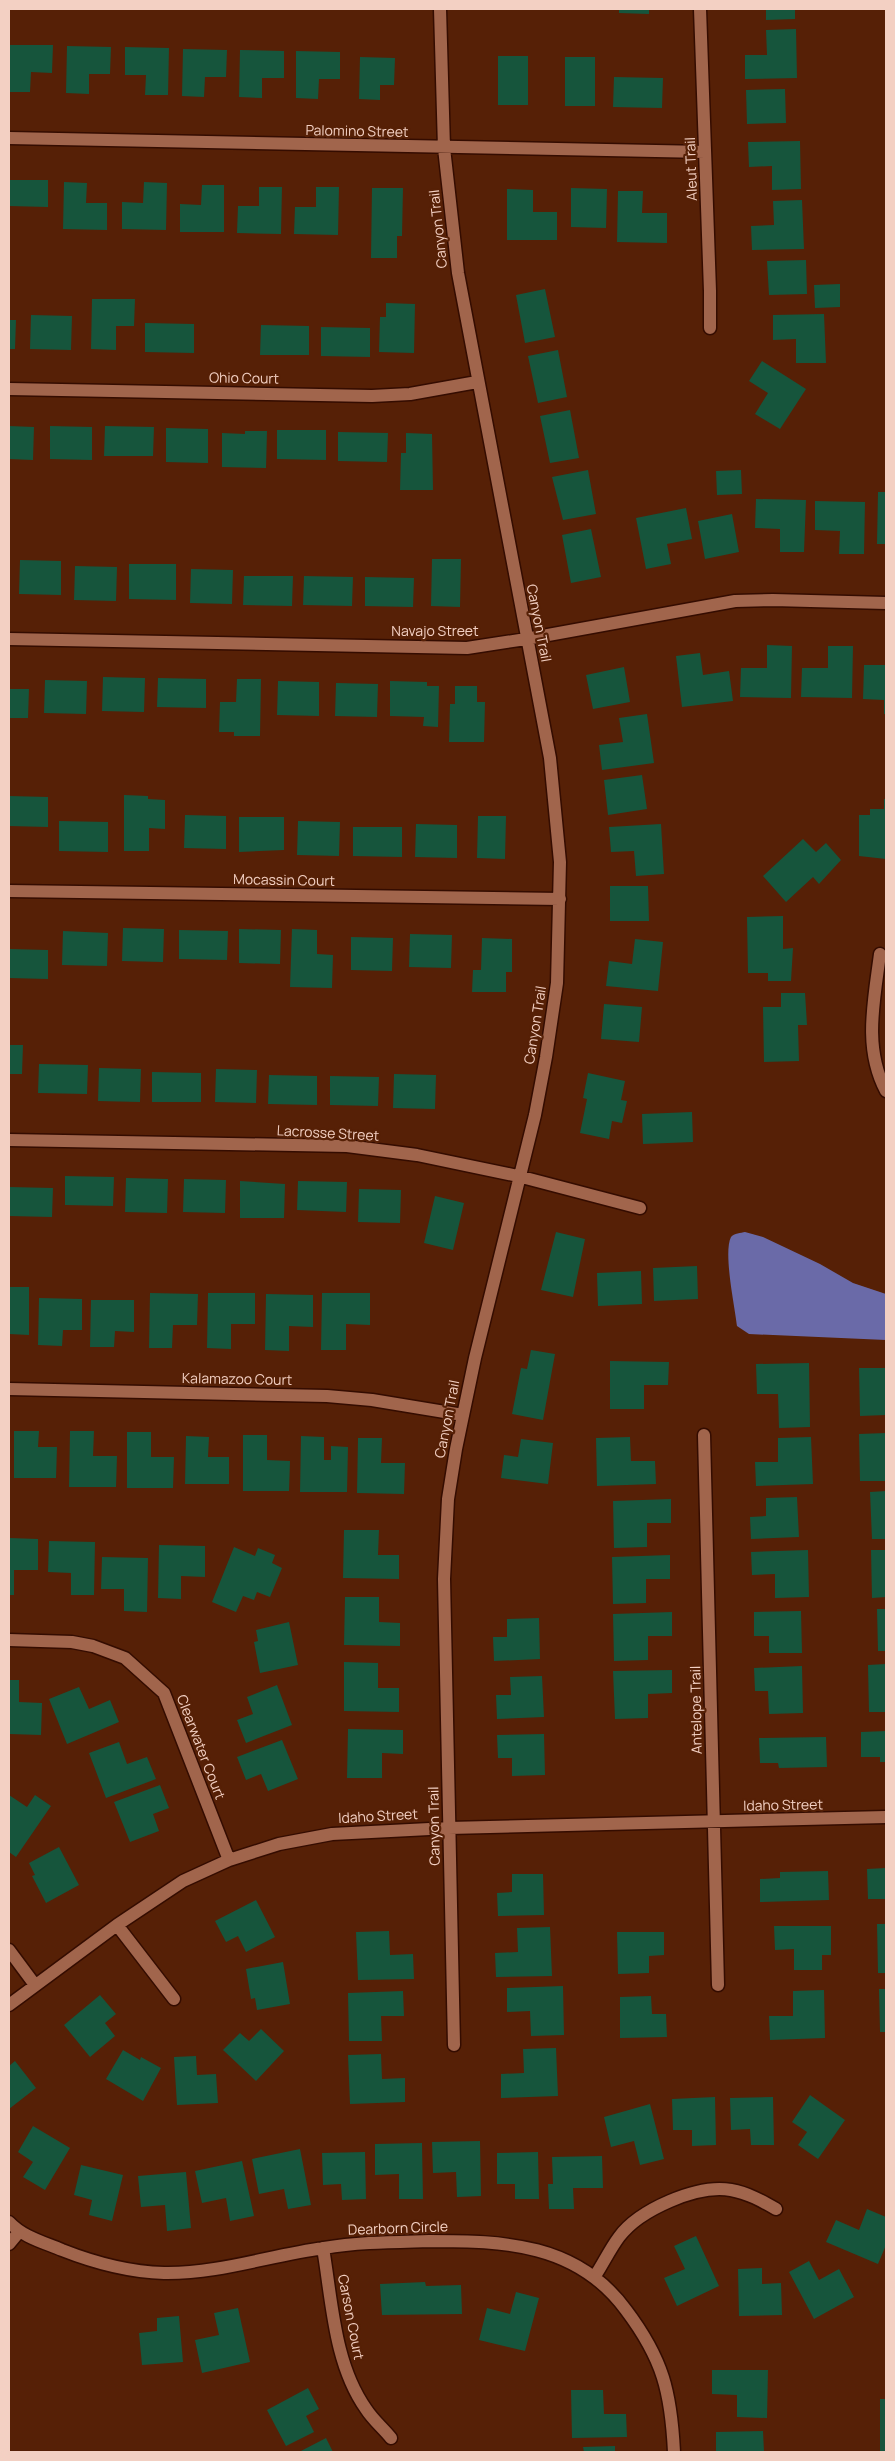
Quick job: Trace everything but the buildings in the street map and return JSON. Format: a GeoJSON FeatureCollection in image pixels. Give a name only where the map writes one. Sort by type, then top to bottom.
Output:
{"type":"FeatureCollection","features":[{"type":"Feature","properties":{"kind":"street","name":"Canyon Trail"},"geometry":{"type":"LineString","coordinates":[[440,9],[444,148],[458,273],[552,768],[557,816],[560,899],[557,983],[535,1115],[518,1176],[463,1415],[448,1499],[444,1579],[454,2045]]}},
{"type":"Feature","properties":{"kind":"street","name":"Aleut Trail"},"geometry":{"type":"LineString","coordinates":[[700,9],[710,328]]}},
{"type":"Feature","properties":{"kind":"street","name":"Palomino Street"},"geometry":{"type":"LineString","coordinates":[[9,138],[705,152]]}},
{"type":"Feature","properties":{"kind":"street","name":"Ohio Court"},"geometry":{"type":"LineString","coordinates":[[9,389],[372,396],[410,394],[478,382]]}},
{"type":"Feature","properties":{"kind":"street","name":"Navajo Street"},"geometry":{"type":"LineString","coordinates":[[9,639],[466,648],[735,601],[773,600],[886,603]]}},
{"type":"Feature","properties":{"kind":"street","name":"Mocassin Court"},"geometry":{"type":"LineString","coordinates":[[9,891],[560,899]]}},
{"type":"Feature","properties":{"kind":"street"},"geometry":{"type":"LineString","coordinates":[[880,954],[872,1022],[874,1062],[886,1091]]}},
{"type":"Feature","properties":{"kind":"street","name":"Lacrosse Street"},"geometry":{"type":"LineString","coordinates":[[9,1140],[347,1146],[417,1155],[518,1176],[640,1208]]}},
{"type":"Feature","properties":{"kind":"street","name":"Kalamazoo Court"},"geometry":{"type":"LineString","coordinates":[[9,1389],[327,1396],[372,1400],[463,1415]]}},
{"type":"Feature","properties":{"kind":"street","name":"Antelope Trail"},"geometry":{"type":"LineString","coordinates":[[704,1434],[718,1986]]}},
{"type":"Feature","properties":{"kind":"street","name":"Clearwater Court"},"geometry":{"type":"LineString","coordinates":[[9,1640],[72,1642],[93,1646],[125,1658],[164,1693],[229,1860]]}},
{"type":"Feature","properties":{"kind":"street","name":"Idaho Street"},"geometry":{"type":"LineString","coordinates":[[9,2005],[117,1925],[183,1881],[229,1860],[279,1844],[332,1834],[449,1828],[886,1817]]}},
{"type":"Feature","properties":{"kind":"street"},"geometry":{"type":"LineString","coordinates":[[117,1925],[174,1999]]}},
{"type":"Feature","properties":{"kind":"street"},"geometry":{"type":"LineString","coordinates":[[9,1950],[35,1985]]}},
{"type":"Feature","properties":{"kind":"street"},"geometry":{"type":"LineString","coordinates":[[595,2276],[619,2236],[660,2205],[706,2191],[730,2190],[749,2195],[776,2209]]}},
{"type":"Feature","properties":{"kind":"street","name":"Dearborn Circle"},"geometry":{"type":"LineString","coordinates":[[9,2222],[19,2232],[90,2261],[132,2271],[166,2273],[210,2270],[323,2248],[399,2242],[484,2241],[529,2247],[554,2255],[595,2276],[618,2299],[645,2335],[664,2376],[672,2413],[674,2452]]}},
{"type":"Feature","properties":{"kind":"street"},"geometry":{"type":"LineString","coordinates":[[9,2244],[19,2232]]}},
{"type":"Feature","properties":{"kind":"street","name":"Carson Court"},"geometry":{"type":"LineString","coordinates":[[323,2248],[341,2355],[350,2380],[366,2410],[392,2438]]}},
{"type":"Feature","properties":{"kind":"water"},"geometry":{"type":"Polygon","coordinates":[[[745,1232],[763,1237],[820,1264],[853,1283],[886,1294],[886,1340],[749,1334],[737,1326],[728,1255],[731,1237],[745,1232]]]}}]}
